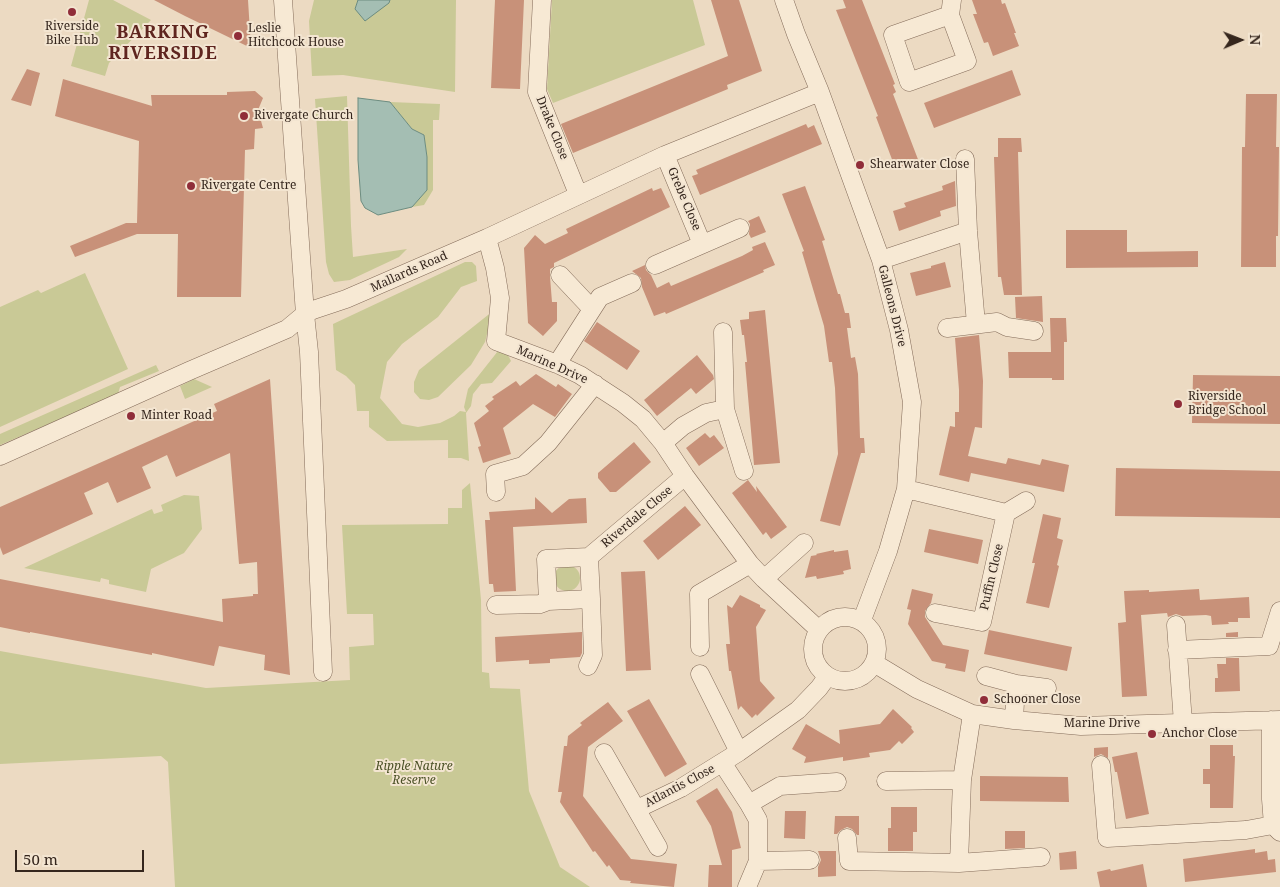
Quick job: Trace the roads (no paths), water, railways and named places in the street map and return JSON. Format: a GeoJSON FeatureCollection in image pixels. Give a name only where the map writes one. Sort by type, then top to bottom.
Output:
{"type":"FeatureCollection","features":[{"type":"Feature","properties":{"kind":"street"},"geometry":{"type":"LineString","coordinates":[[283,0],[309,352],[324,672]]}},
{"type":"Feature","properties":{"kind":"street","name":"Drake Close"},"geometry":{"type":"LineString","coordinates":[[542,0],[537,92],[578,194]]}},
{"type":"Feature","properties":{"kind":"street","name":"Galleons Drive"},"geometry":{"type":"LineString","coordinates":[[784,0],[820,92],[881,260],[899,330],[912,402],[906,489],[888,551],[862,620]]}},
{"type":"Feature","properties":{"kind":"street"},"geometry":{"type":"LineString","coordinates":[[951,7],[967,61],[909,82],[893,35],[951,7]]}},
{"type":"Feature","properties":{"kind":"street","name":"Mallards Road"},"geometry":{"type":"LineString","coordinates":[[0,456],[287,329],[305,314],[346,299],[487,238],[665,155],[820,92]]}},
{"type":"Feature","properties":{"kind":"street","name":"Grebe Close"},"geometry":{"type":"LineString","coordinates":[[665,155],[702,244]]}},
{"type":"Feature","properties":{"kind":"street"},"geometry":{"type":"LineString","coordinates":[[965,159],[968,231],[976,324]]}},
{"type":"Feature","properties":{"kind":"street","name":"Grebe Close"},"geometry":{"type":"LineString","coordinates":[[655,265],[740,228]]}},
{"type":"Feature","properties":{"kind":"street"},"geometry":{"type":"LineString","coordinates":[[881,260],[968,231]]}},
{"type":"Feature","properties":{"kind":"street","name":"Marine Drive"},"geometry":{"type":"LineString","coordinates":[[487,238],[500,298],[496,341],[557,364],[595,384],[643,419],[663,443],[750,564],[818,629]]}},
{"type":"Feature","properties":{"kind":"street"},"geometry":{"type":"LineString","coordinates":[[560,275],[592,309]]}},
{"type":"Feature","properties":{"kind":"street"},"geometry":{"type":"LineString","coordinates":[[557,364],[600,297],[632,283]]}},
{"type":"Feature","properties":{"kind":"street"},"geometry":{"type":"LineString","coordinates":[[947,328],[997,322],[1007,327],[1034,331]]}},
{"type":"Feature","properties":{"kind":"street"},"geometry":{"type":"LineString","coordinates":[[723,332],[725,409],[744,471]]}},
{"type":"Feature","properties":{"kind":"street"},"geometry":{"type":"LineString","coordinates":[[496,492],[495,474],[523,466],[536,455],[548,443],[595,384]]}},
{"type":"Feature","properties":{"kind":"street"},"geometry":{"type":"LineString","coordinates":[[663,443],[683,426],[706,413],[725,409]]}},
{"type":"Feature","properties":{"kind":"street","name":"Riverdale Close"},"geometry":{"type":"LineString","coordinates":[[548,601],[546,559],[589,557],[685,476]]}},
{"type":"Feature","properties":{"kind":"street"},"geometry":{"type":"LineString","coordinates":[[906,489],[1006,514],[1026,501]]}},
{"type":"Feature","properties":{"kind":"street","name":"Puffin Close"},"geometry":{"type":"LineString","coordinates":[[934,614],[982,622],[1006,514]]}},
{"type":"Feature","properties":{"kind":"street"},"geometry":{"type":"LineString","coordinates":[[764,579],[804,543]]}},
{"type":"Feature","properties":{"kind":"street","name":"Riverdale Close"},"geometry":{"type":"LineString","coordinates":[[589,557],[591,599]]}},
{"type":"Feature","properties":{"kind":"street"},"geometry":{"type":"LineString","coordinates":[[700,647],[699,594],[750,564]]}},
{"type":"Feature","properties":{"kind":"street"},"geometry":{"type":"LineString","coordinates":[[496,605],[540,604],[548,601],[591,599],[593,655],[588,666]]}},
{"type":"Feature","properties":{"kind":"street"},"geometry":{"type":"LineString","coordinates":[[1177,650],[1269,646],[1280,611]]}},
{"type":"Feature","properties":{"kind":"street"},"geometry":{"type":"LineString","coordinates":[[846,616],[862,620],[870,628],[876,639],[877,651],[874,663],[865,674],[852,681],[837,681],[827,677],[816,665],[812,653],[813,640],[818,629],[830,619],[846,616]]}},
{"type":"Feature","properties":{"kind":"street"},"geometry":{"type":"LineString","coordinates":[[1176,625],[1183,723]]}},
{"type":"Feature","properties":{"kind":"street","name":"Marine Drive"},"geometry":{"type":"LineString","coordinates":[[874,663],[917,689],[972,714],[1014,720],[1081,726],[1276,720]]}},
{"type":"Feature","properties":{"kind":"street"},"geometry":{"type":"LineString","coordinates":[[700,674],[739,752]]}},
{"type":"Feature","properties":{"kind":"street"},"geometry":{"type":"LineString","coordinates":[[986,676],[1016,684],[1047,688]]}},
{"type":"Feature","properties":{"kind":"street","name":"Atlantis Close"},"geometry":{"type":"LineString","coordinates":[[637,809],[681,788],[723,764],[798,710],[827,677]]}},
{"type":"Feature","properties":{"kind":"street"},"geometry":{"type":"LineString","coordinates":[[1014,720],[1016,684]]}},
{"type":"Feature","properties":{"kind":"street"},"geometry":{"type":"LineString","coordinates":[[959,863],[962,780],[972,714]]}},
{"type":"Feature","properties":{"kind":"street"},"geometry":{"type":"LineString","coordinates":[[1101,765],[1107,838],[1277,828],[1271,799],[1276,720]]}},
{"type":"Feature","properties":{"kind":"street","name":"Atlantis Close"},"geometry":{"type":"LineString","coordinates":[[604,753],[658,847]]}},
{"type":"Feature","properties":{"kind":"street","name":"Atlantis Close"},"geometry":{"type":"LineString","coordinates":[[723,764],[758,820],[758,861],[747,887]]}},
{"type":"Feature","properties":{"kind":"street"},"geometry":{"type":"LineString","coordinates":[[886,781],[962,780]]}},
{"type":"Feature","properties":{"kind":"street"},"geometry":{"type":"LineString","coordinates":[[749,804],[780,786],[837,782]]}},
{"type":"Feature","properties":{"kind":"street"},"geometry":{"type":"LineString","coordinates":[[847,838],[849,861],[959,863],[1041,857]]}},
{"type":"Feature","properties":{"kind":"street"},"geometry":{"type":"LineString","coordinates":[[758,861],[810,860]]}},
{"type":"Feature","properties":{"kind":"place","name":"Riverside Bike Hub"},"geometry":{"type":"Point","coordinates":[72,12]}},
{"type":"Feature","properties":{"kind":"place","name":"Leslie Hitchcock House"},"geometry":{"type":"Point","coordinates":[238,36]}},
{"type":"Feature","properties":{"kind":"place","name":"Rivergate Church"},"geometry":{"type":"Point","coordinates":[244,116]}},
{"type":"Feature","properties":{"kind":"place","name":"Shearwater Close"},"geometry":{"type":"Point","coordinates":[860,165]}},
{"type":"Feature","properties":{"kind":"place","name":"Rivergate Centre"},"geometry":{"type":"Point","coordinates":[191,186]}},
{"type":"Feature","properties":{"kind":"place","name":"Riverside Bridge School"},"geometry":{"type":"Point","coordinates":[1178,404]}},
{"type":"Feature","properties":{"kind":"place","name":"Minter Road"},"geometry":{"type":"Point","coordinates":[131,416]}},
{"type":"Feature","properties":{"kind":"place","name":"Schooner Close"},"geometry":{"type":"Point","coordinates":[984,700]}},
{"type":"Feature","properties":{"kind":"place","name":"Anchor Close"},"geometry":{"type":"Point","coordinates":[1152,734]}},
{"type":"Feature","properties":{"kind":"district","name":"BARKING RIVERSIDE"},"geometry":{"type":"Point","coordinates":[163,43]}},
{"type":"Feature","properties":{"kind":"park label","name":"Ripple Nature Reserve"},"geometry":{"type":"Point","coordinates":[414,774]}}]}
